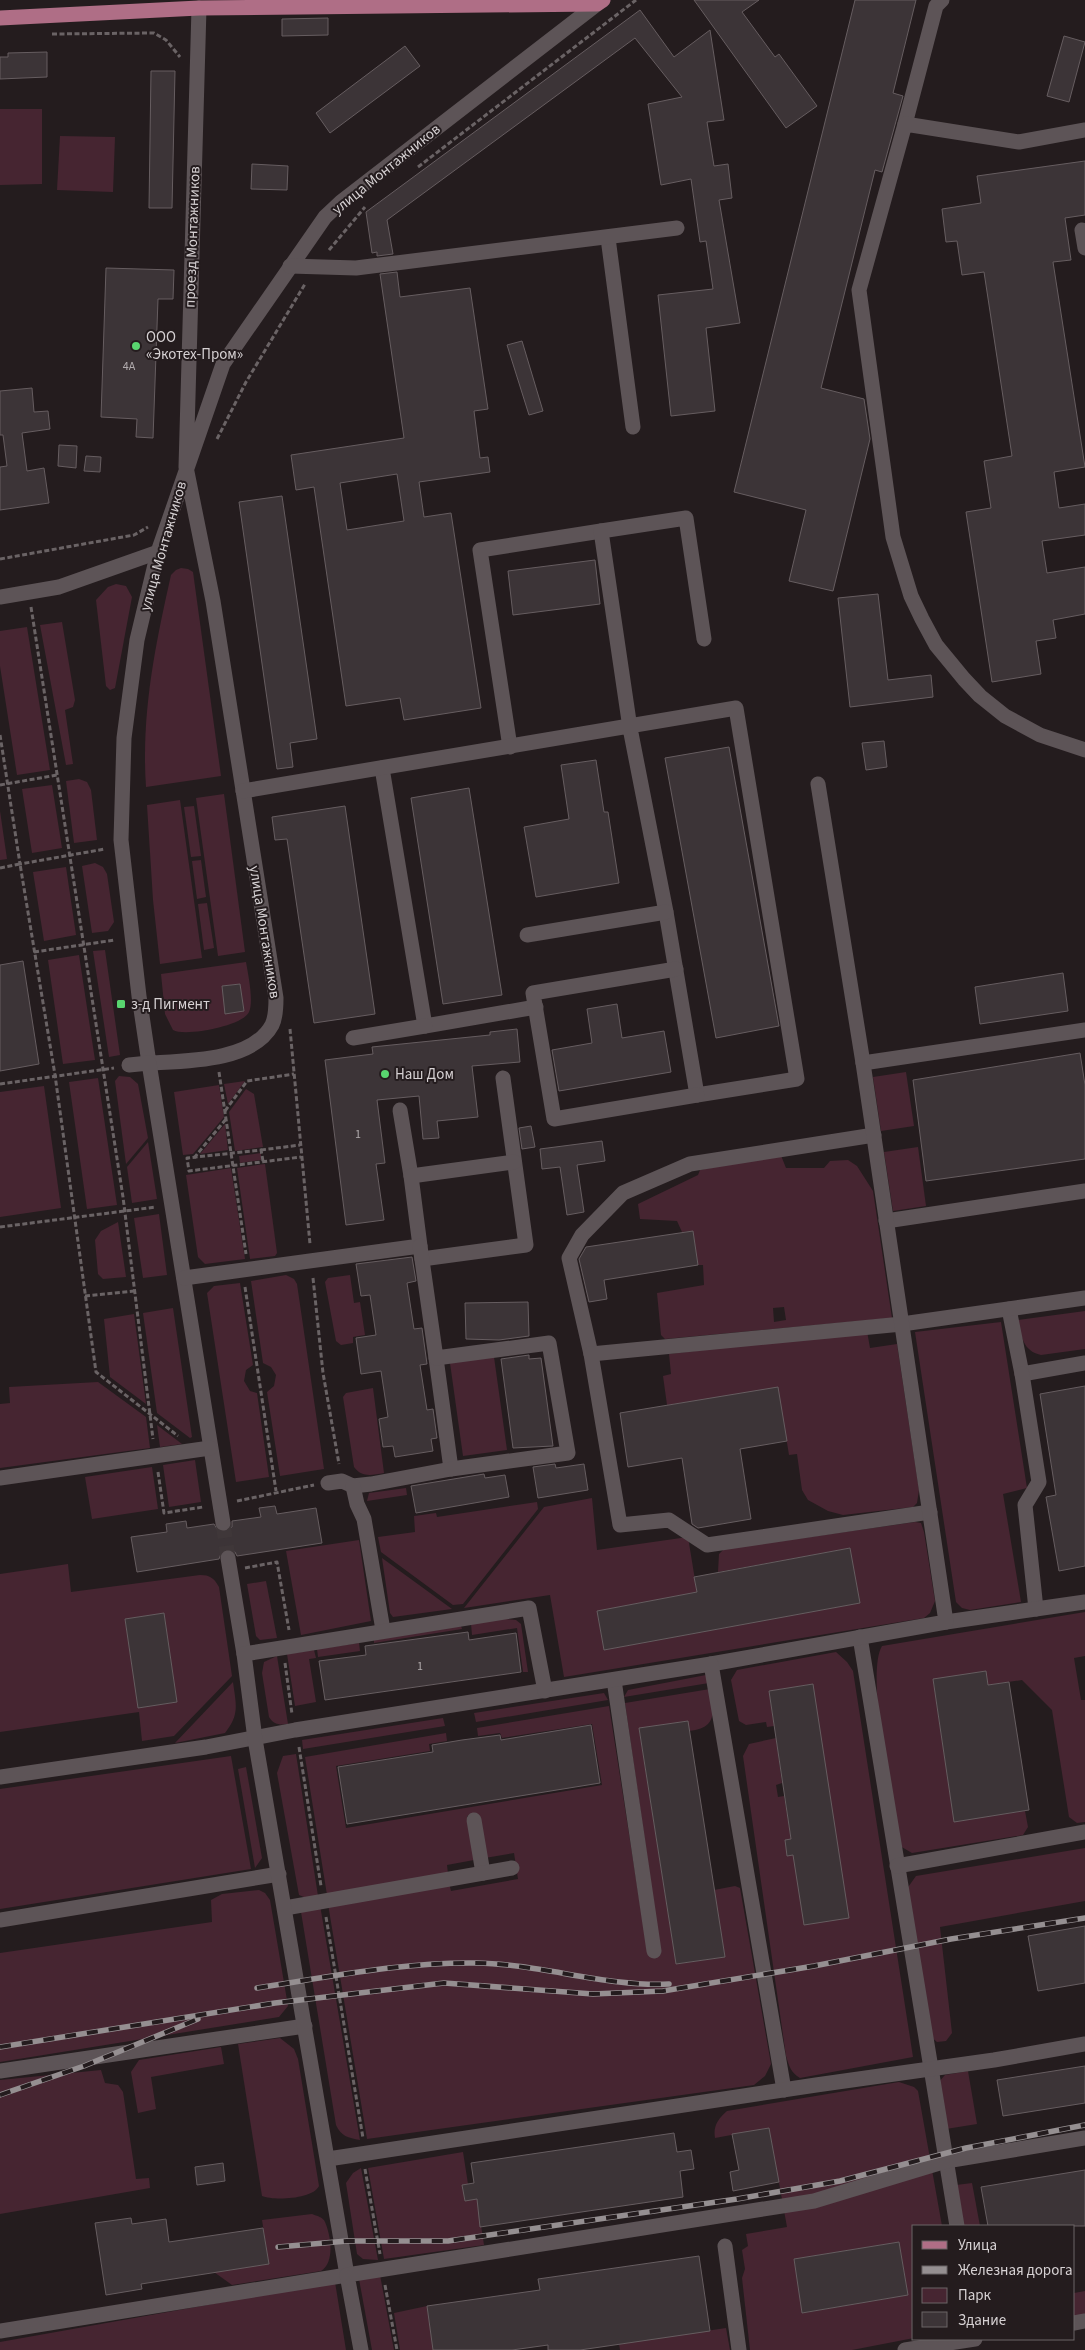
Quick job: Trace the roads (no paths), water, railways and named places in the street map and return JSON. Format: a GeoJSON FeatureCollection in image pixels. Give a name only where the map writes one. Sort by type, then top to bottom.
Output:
{"type":"FeatureCollection","features":[{"type":"Feature","properties":{"kind":"main road"},"geometry":{"type":"LineString","coordinates":[[0,18],[199,8],[600,2]]}},
{"type":"Feature","properties":{"kind":"street"},"geometry":{"type":"LineString","coordinates":[[942,0],[936,6],[859,290],[893,537],[911,596],[922,619],[936,645],[964,678],[985,701],[1005,716],[1040,735],[1085,750]]}},
{"type":"Feature","properties":{"kind":"street","name":"улица Монтажников"},"geometry":{"type":"LineString","coordinates":[[186,467],[212,601],[275,988],[276,1007],[272,1025],[266,1033],[238,1051],[216,1057],[149,1063],[122,846],[124,738],[136,640],[158,552],[186,467],[223,364],[290,266],[326,218],[342,202],[600,2]]}},
{"type":"Feature","properties":{"kind":"street","name":"проезд Монтажников"},"geometry":{"type":"LineString","coordinates":[[186,467],[199,8]]}},
{"type":"Feature","properties":{"kind":"street"},"geometry":{"type":"LineString","coordinates":[[905,124],[1019,142],[1085,130]]}},
{"type":"Feature","properties":{"kind":"street"},"geometry":{"type":"LineString","coordinates":[[290,266],[356,268],[677,228]]}},
{"type":"Feature","properties":{"kind":"street"},"geometry":{"type":"LineString","coordinates":[[1082,230],[1085,248]]}},
{"type":"Feature","properties":{"kind":"street"},"geometry":{"type":"LineString","coordinates":[[608,238],[633,427]]}},
{"type":"Feature","properties":{"kind":"street"},"geometry":{"type":"LineString","coordinates":[[510,747],[480,550],[686,518],[704,639]]}},
{"type":"Feature","properties":{"kind":"street"},"geometry":{"type":"LineString","coordinates":[[601,531],[630,728],[666,912],[697,1095]]}},
{"type":"Feature","properties":{"kind":"street"},"geometry":{"type":"LineString","coordinates":[[0,596],[59,587],[158,552]]}},
{"type":"Feature","properties":{"kind":"street"},"geometry":{"type":"LineString","coordinates":[[243,791],[630,728],[736,708],[797,1078],[554,1119],[533,993],[676,969]]}},
{"type":"Feature","properties":{"kind":"street"},"geometry":{"type":"LineString","coordinates":[[382,768],[425,1026]]}},
{"type":"Feature","properties":{"kind":"street"},"geometry":{"type":"LineString","coordinates":[[818,784],[874,1135],[946,1622]]}},
{"type":"Feature","properties":{"kind":"street"},"geometry":{"type":"LineString","coordinates":[[527,935],[666,912]]}},
{"type":"Feature","properties":{"kind":"street"},"geometry":{"type":"LineString","coordinates":[[353,1038],[536,1007]]}},
{"type":"Feature","properties":{"kind":"street"},"geometry":{"type":"LineString","coordinates":[[863,1063],[1085,1030]]}},
{"type":"Feature","properties":{"kind":"street"},"geometry":{"type":"LineString","coordinates":[[129,1065],[149,1063],[184,1278],[203,1449],[227,1503],[223,1522]]}},
{"type":"Feature","properties":{"kind":"street"},"geometry":{"type":"LineString","coordinates":[[184,1278],[311,1261],[526,1245],[503,1078]]}},
{"type":"Feature","properties":{"kind":"street"},"geometry":{"type":"LineString","coordinates":[[400,1110],[411,1176],[451,1469]]}},
{"type":"Feature","properties":{"kind":"street"},"geometry":{"type":"LineString","coordinates":[[874,1135],[690,1164],[623,1193],[582,1235],[569,1258],[591,1354],[620,1525],[669,1520],[707,1545],[930,1512]]}},
{"type":"Feature","properties":{"kind":"street"},"geometry":{"type":"LineString","coordinates":[[411,1176],[514,1162]]}},
{"type":"Feature","properties":{"kind":"street"},"geometry":{"type":"LineString","coordinates":[[886,1221],[1085,1191]]}},
{"type":"Feature","properties":{"kind":"street"},"geometry":{"type":"LineString","coordinates":[[591,1354],[902,1324],[1085,1298]]}},
{"type":"Feature","properties":{"kind":"street"},"geometry":{"type":"LineString","coordinates":[[1008,1309],[1022,1374],[1039,1482],[1025,1505],[1036,1609]]}},
{"type":"Feature","properties":{"kind":"street"},"geometry":{"type":"LineString","coordinates":[[383,1630],[364,1519],[357,1504],[341,1483],[568,1453],[549,1343],[436,1358]]}},
{"type":"Feature","properties":{"kind":"street"},"geometry":{"type":"LineString","coordinates":[[1022,1374],[1085,1363]]}},
{"type":"Feature","properties":{"kind":"street"},"geometry":{"type":"LineString","coordinates":[[0,1478],[203,1449]]}},
{"type":"Feature","properties":{"kind":"street"},"geometry":{"type":"LineString","coordinates":[[229,1564],[284,1908],[361,2350]]}},
{"type":"Feature","properties":{"kind":"street"},"geometry":{"type":"LineString","coordinates":[[0,1776],[256,1739],[295,1730],[711,1664],[946,1622],[1085,1602]]}},
{"type":"Feature","properties":{"kind":"street"},"geometry":{"type":"LineString","coordinates":[[244,1654],[383,1630],[529,1608],[545,1691]]}},
{"type":"Feature","properties":{"kind":"street"},"geometry":{"type":"LineString","coordinates":[[860,1637],[957,2225]]}},
{"type":"Feature","properties":{"kind":"street"},"geometry":{"type":"LineString","coordinates":[[711,1664],[784,2090]]}},
{"type":"Feature","properties":{"kind":"street"},"geometry":{"type":"LineString","coordinates":[[614,1680],[654,1951]]}},
{"type":"Feature","properties":{"kind":"street"},"geometry":{"type":"LineString","coordinates":[[474,1820],[483,1873]]}},
{"type":"Feature","properties":{"kind":"street"},"geometry":{"type":"LineString","coordinates":[[897,1866],[1085,1832]]}},
{"type":"Feature","properties":{"kind":"street"},"geometry":{"type":"LineString","coordinates":[[284,1908],[512,1868]]}},
{"type":"Feature","properties":{"kind":"street"},"geometry":{"type":"LineString","coordinates":[[0,1920],[279,1874]]}},
{"type":"Feature","properties":{"kind":"street"},"geometry":{"type":"LineString","coordinates":[[0,2071],[305,2026]]}},
{"type":"Feature","properties":{"kind":"street"},"geometry":{"type":"LineString","coordinates":[[328,2159],[994,2060],[1085,2044]]}},
{"type":"Feature","properties":{"kind":"street"},"geometry":{"type":"LineString","coordinates":[[0,2331],[814,2201],[946,2161],[1085,2138]]}},
{"type":"Feature","properties":{"kind":"street"},"geometry":{"type":"LineString","coordinates":[[725,2246],[739,2350]]}},
{"type":"Feature","properties":{"kind":"street"},"geometry":{"type":"LineString","coordinates":[[905,2350],[969,2340]]}},
{"type":"Feature","properties":{"kind":"tunnel"},"geometry":{"type":"LineString","coordinates":[[223,1523],[228,1558]]}},
{"type":"Feature","properties":{"kind":"railway"},"geometry":{"type":"LineString","coordinates":[[0,2047],[275,2003],[444,1983],[593,1994],[663,1991],[814,1966],[951,1939],[1085,1918]]}},
{"type":"Feature","properties":{"kind":"railway"},"geometry":{"type":"LineString","coordinates":[[257,1988],[339,1975],[449,1963],[500,1964],[621,1982],[669,1984]]}},
{"type":"Feature","properties":{"kind":"railway"},"geometry":{"type":"LineString","coordinates":[[0,2095],[84,2066],[198,2019]]}},
{"type":"Feature","properties":{"kind":"railway"},"geometry":{"type":"LineString","coordinates":[[278,2247],[347,2241],[448,2241],[737,2199],[840,2181],[966,2148],[1085,2125]]}},
{"type":"Feature","properties":{"kind":"place","name":"ООО «Экотех-Пром»"},"geometry":{"type":"Point","coordinates":[136,346]}},
{"type":"Feature","properties":{"kind":"place","name":"з-д Пигмент"},"geometry":{"type":"Point","coordinates":[121,1004]}},
{"type":"Feature","properties":{"kind":"place","name":"Наш Дом"},"geometry":{"type":"Point","coordinates":[385,1074]}}]}
